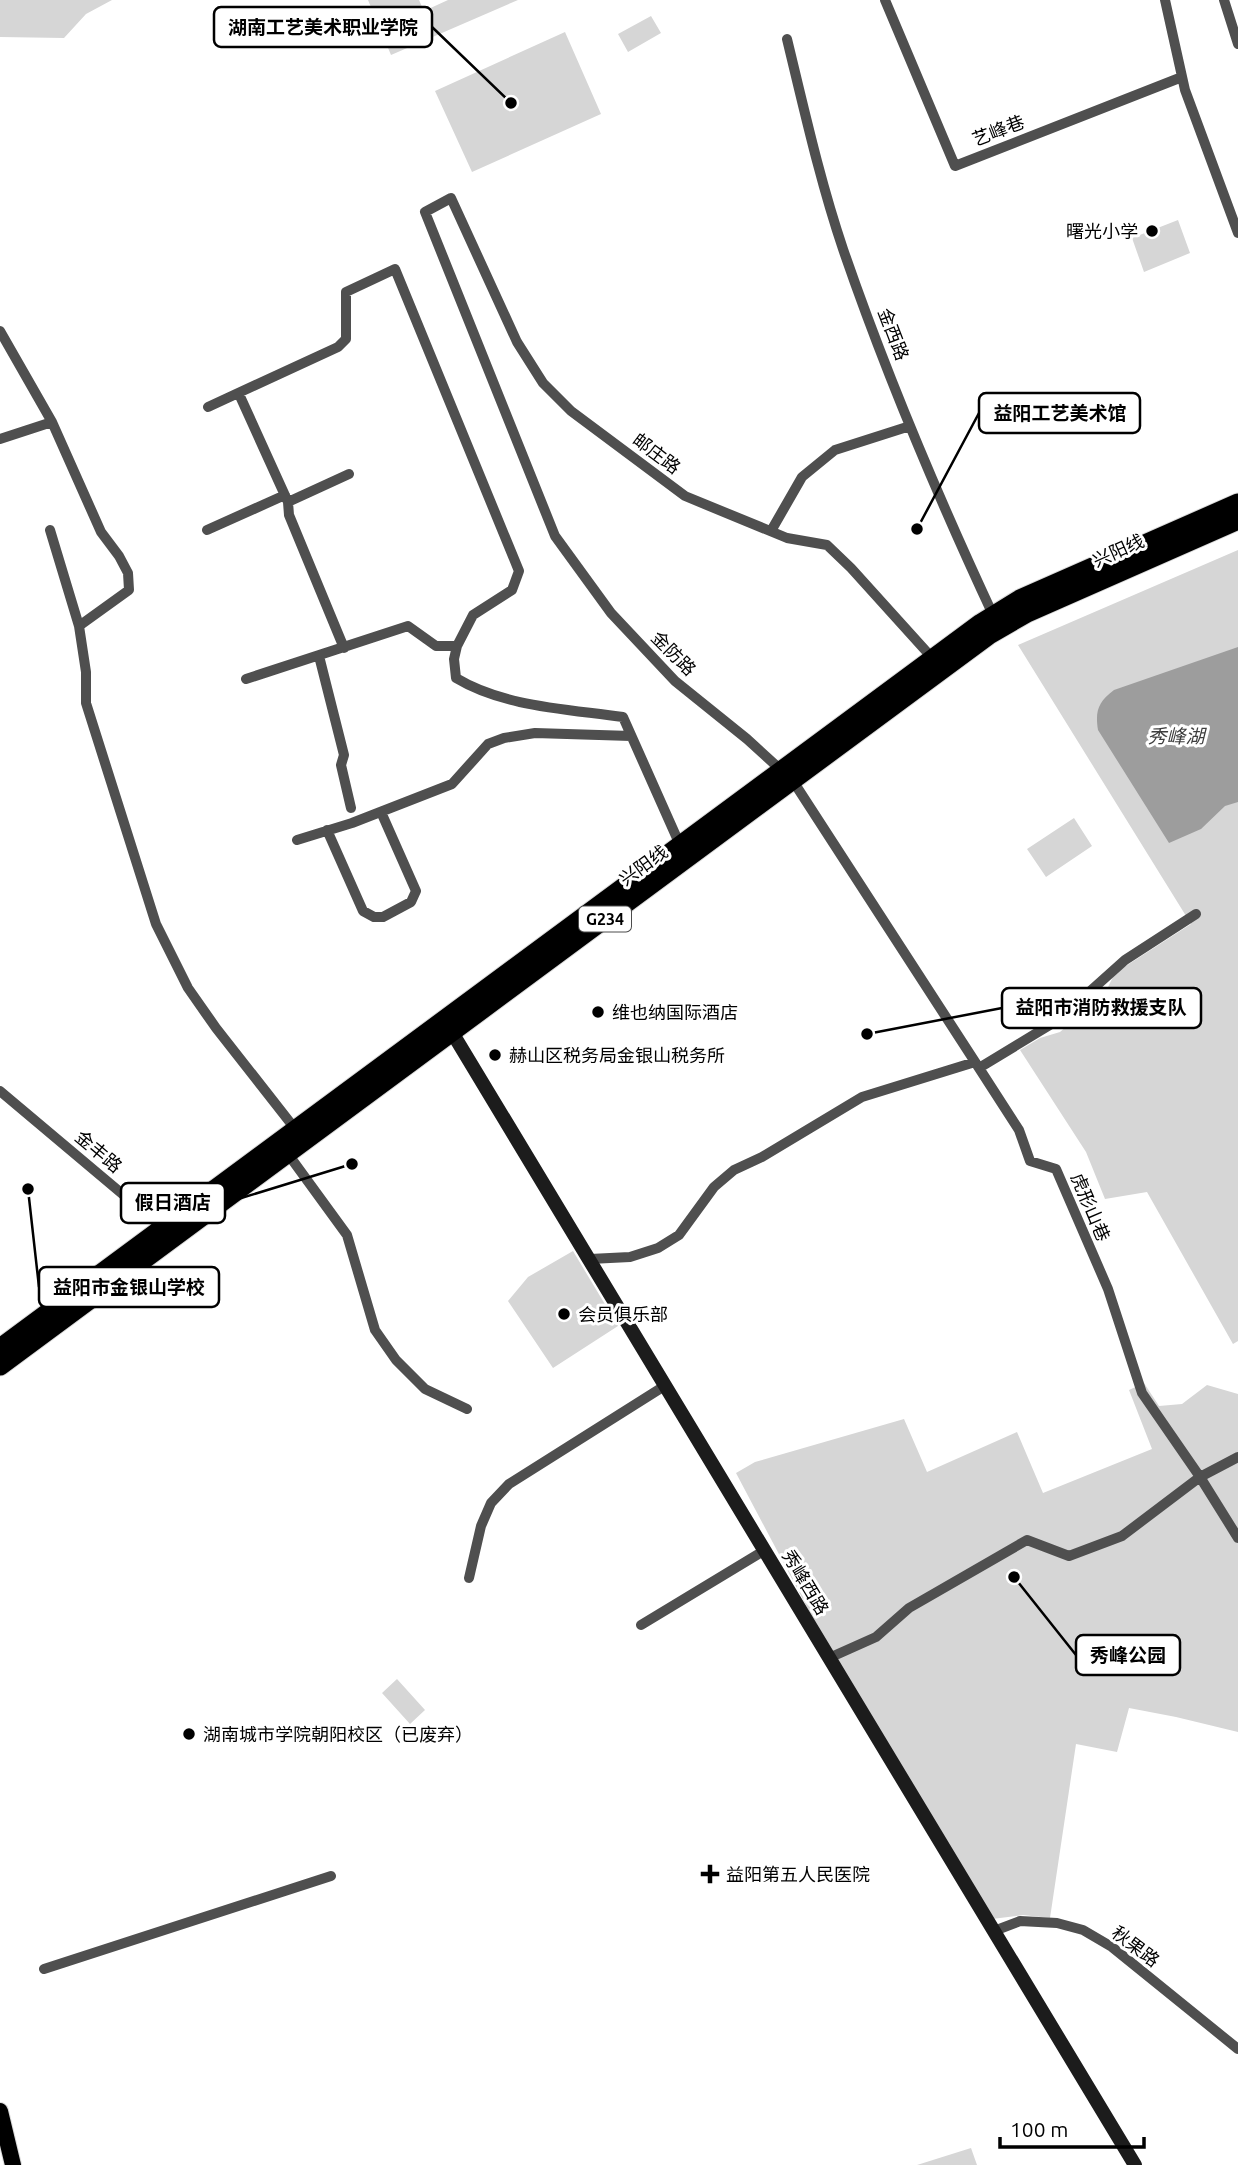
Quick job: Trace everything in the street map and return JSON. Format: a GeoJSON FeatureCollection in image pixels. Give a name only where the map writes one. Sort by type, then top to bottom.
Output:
{"type":"FeatureCollection","features":[{"type":"Feature","properties":{"kind":"highway","name":"兴阳线"},"geometry":{"type":"LineString","coordinates":[[0,1366],[296,1130],[449,1026],[996,622],[1020,599],[1238,503]]}},
{"type":"Feature","properties":{"kind":"highway","name":"兴阳线"},"geometry":{"type":"LineString","coordinates":[[996,622],[1027,612],[1238,520]]}},
{"type":"Feature","properties":{"kind":"highway","name":"兴阳线"},"geometry":{"type":"LineString","coordinates":[[0,1348],[288,1154],[680,845],[787,775]]}},
{"type":"Feature","properties":{"kind":"main road"},"geometry":{"type":"LineString","coordinates":[[0,2111],[13,2165]]}},
{"type":"Feature","properties":{"kind":"street","name":"艺峰巷"},"geometry":{"type":"LineString","coordinates":[[885,0],[955,166],[1182,77]]}},
{"type":"Feature","properties":{"kind":"street"},"geometry":{"type":"LineString","coordinates":[[1165,0],[1182,77],[1238,233]]}},
{"type":"Feature","properties":{"kind":"street"},"geometry":{"type":"LineString","coordinates":[[1224,0],[1238,44]]}},
{"type":"Feature","properties":{"kind":"street","name":"金西路"},"geometry":{"type":"LineString","coordinates":[[787,39],[813,145],[843,248],[910,426],[996,622]]}},
{"type":"Feature","properties":{"kind":"street","name":"邮庄路"},"geometry":{"type":"LineString","coordinates":[[425,212],[452,198],[517,342],[543,383],[571,411],[685,496],[787,538],[827,545],[937,664]]}},
{"type":"Feature","properties":{"kind":"street","name":"金防路"},"geometry":{"type":"LineString","coordinates":[[425,212],[555,536],[611,613],[675,681],[787,775],[977,1065]]}},
{"type":"Feature","properties":{"kind":"street"},"geometry":{"type":"LineString","coordinates":[[208,407],[338,346],[346,339],[346,292],[395,269],[519,571],[512,590],[473,615],[457,646],[454,659],[456,678],[469,686],[513,700],[623,717],[680,845]]}},
{"type":"Feature","properties":{"kind":"street"},"geometry":{"type":"LineString","coordinates":[[0,331],[52,422],[101,532],[120,556],[128,573],[129,590],[79,626]]}},
{"type":"Feature","properties":{"kind":"street"},"geometry":{"type":"LineString","coordinates":[[239,394],[286,499],[289,515],[344,648]]}},
{"type":"Feature","properties":{"kind":"street"},"geometry":{"type":"LineString","coordinates":[[0,439],[52,422]]}},
{"type":"Feature","properties":{"kind":"street"},"geometry":{"type":"LineString","coordinates":[[771,531],[802,477],[835,450],[910,426]]}},
{"type":"Feature","properties":{"kind":"street"},"geometry":{"type":"LineString","coordinates":[[207,530],[349,474]]}},
{"type":"Feature","properties":{"kind":"street"},"geometry":{"type":"LineString","coordinates":[[50,530],[79,626],[86,672],[86,703],[156,923],[188,988],[296,1130]]}},
{"type":"Feature","properties":{"kind":"street"},"geometry":{"type":"LineString","coordinates":[[246,679],[408,626],[436,646],[457,646]]}},
{"type":"Feature","properties":{"kind":"street"},"geometry":{"type":"LineString","coordinates":[[319,656],[344,755],[341,765],[351,808]]}},
{"type":"Feature","properties":{"kind":"street"},"geometry":{"type":"LineString","coordinates":[[297,840],[381,812],[452,784],[488,744],[505,738],[536,733],[631,736]]}},
{"type":"Feature","properties":{"kind":"street"},"geometry":{"type":"LineString","coordinates":[[327,830],[363,911],[373,917],[383,917],[411,902],[416,891],[381,812]]}},
{"type":"Feature","properties":{"kind":"street"},"geometry":{"type":"LineString","coordinates":[[590,1259],[630,1257],[658,1248],[679,1235],[715,1187],[734,1170],[762,1157],[862,1097],[977,1065],[1058,1020],[1125,960],[1196,914]]}},
{"type":"Feature","properties":{"kind":"street","name":"秀峰西路"},"geometry":{"type":"LineString","coordinates":[[449,1026],[1135,2165]]}},
{"type":"Feature","properties":{"kind":"street","name":"虎形山巷"},"geometry":{"type":"LineString","coordinates":[[977,1065],[1019,1130],[1030,1161],[1056,1170],[1108,1289],[1142,1393],[1238,1538]]}},
{"type":"Feature","properties":{"kind":"street","name":"金丰路"},"geometry":{"type":"LineString","coordinates":[[0,1091],[169,1233]]}},
{"type":"Feature","properties":{"kind":"street"},"geometry":{"type":"LineString","coordinates":[[288,1154],[347,1235],[375,1330],[397,1360],[425,1389],[467,1409]]}},
{"type":"Feature","properties":{"kind":"street"},"geometry":{"type":"LineString","coordinates":[[469,1578],[481,1526],[491,1503],[509,1484],[666,1385]]}},
{"type":"Feature","properties":{"kind":"street"},"geometry":{"type":"LineString","coordinates":[[830,1658],[876,1637],[909,1608],[1027,1541],[1069,1556],[1122,1536],[1200,1477],[1238,1457]]}},
{"type":"Feature","properties":{"kind":"street"},"geometry":{"type":"LineString","coordinates":[[641,1625],[765,1550]]}},
{"type":"Feature","properties":{"kind":"street"},"geometry":{"type":"LineString","coordinates":[[44,1969],[331,1876]]}},
{"type":"Feature","properties":{"kind":"street","name":"秋果路"},"geometry":{"type":"LineString","coordinates":[[994,1931],[1020,1920],[1057,1923],[1083,1930],[1112,1947],[1238,2049]]}},
{"type":"Feature","properties":{"kind":"shaded area"},"geometry":{"type":"Polygon","coordinates":[[[0,0],[112,0],[86,14],[64,38],[0,37],[0,0]]]}},
{"type":"Feature","properties":{"kind":"shaded area"},"geometry":{"type":"Polygon","coordinates":[[[368,0],[419,0],[424,11],[448,0],[518,0],[391,55],[368,0]]]}},
{"type":"Feature","properties":{"kind":"shaded area"},"geometry":{"type":"Polygon","coordinates":[[[651,16],[661,33],[628,52],[618,34],[651,16]]]}},
{"type":"Feature","properties":{"kind":"shaded area"},"geometry":{"type":"Polygon","coordinates":[[[565,32],[601,114],[472,172],[435,91],[565,32]]]}},
{"type":"Feature","properties":{"kind":"shaded area"},"geometry":{"type":"Polygon","coordinates":[[[1178,220],[1190,253],[1144,272],[1132,238],[1178,220]]]}},
{"type":"Feature","properties":{"kind":"shaded area"},"geometry":{"type":"Polygon","coordinates":[[[1238,550],[1238,1341],[1233,1344],[1147,1192],[1105,1199],[1086,1152],[1020,1050],[1040,1038],[1060,1032],[1105,993],[1115,973],[1191,924],[1018,645],[1238,550]]]}},
{"type":"Feature","properties":{"kind":"shaded area"},"geometry":{"type":"Polygon","coordinates":[[[1074,818],[1092,846],[1046,877],[1027,849],[1074,818]]]}},
{"type":"Feature","properties":{"kind":"shaded area","name":"会员俱乐部"},"geometry":{"type":"Polygon","coordinates":[[[573,1251],[618,1326],[553,1368],[508,1301],[528,1277],[573,1251]]]}},
{"type":"Feature","properties":{"kind":"shaded area"},"geometry":{"type":"Polygon","coordinates":[[[1144,1383],[1159,1406],[1182,1404],[1207,1385],[1238,1394],[1238,1732],[1129,1708],[1117,1752],[1076,1744],[1050,1918],[1023,1915],[992,1919],[835,1660],[736,1473],[755,1462],[904,1419],[927,1472],[1017,1432],[1043,1493],[1152,1449],[1129,1390],[1144,1383]]]}},
{"type":"Feature","properties":{"kind":"shaded area"},"geometry":{"type":"Polygon","coordinates":[[[397,1679],[425,1710],[410,1724],[382,1693],[397,1679]]]}},
{"type":"Feature","properties":{"kind":"shaded area"},"geometry":{"type":"Polygon","coordinates":[[[971,2148],[977,2165],[917,2165],[971,2148]]]}},
{"type":"Feature","properties":{"kind":"water","name":"秀峰湖"},"geometry":{"type":"Polygon","coordinates":[[[1238,647],[1238,802],[1225,806],[1201,829],[1169,843],[1098,730],[1099,707],[1114,690],[1238,647]]]}},
{"type":"Feature","properties":{"kind":"place","name":"湖南工艺美术职业学院"},"geometry":{"type":"Point","coordinates":[511,103]}},
{"type":"Feature","properties":{"kind":"place","name":"曙光小学"},"geometry":{"type":"Point","coordinates":[1152,231]}},
{"type":"Feature","properties":{"kind":"place","name":"益阳工艺美术馆"},"geometry":{"type":"Point","coordinates":[917,529]}},
{"type":"Feature","properties":{"kind":"place","name":"维也纳国际酒店"},"geometry":{"type":"Point","coordinates":[598,1012]}},
{"type":"Feature","properties":{"kind":"place","name":"益阳市消防救援支队"},"geometry":{"type":"Point","coordinates":[867,1034]}},
{"type":"Feature","properties":{"kind":"place","name":"赫山区税务局金银山税务所"},"geometry":{"type":"Point","coordinates":[495,1055]}},
{"type":"Feature","properties":{"kind":"place","name":"假日酒店"},"geometry":{"type":"Point","coordinates":[352,1164]}},
{"type":"Feature","properties":{"kind":"place","name":"益阳市金银山学校"},"geometry":{"type":"Point","coordinates":[28,1189]}},
{"type":"Feature","properties":{"kind":"place","name":"会员俱乐部"},"geometry":{"type":"Point","coordinates":[564,1314]}},
{"type":"Feature","properties":{"kind":"place","name":"秀峰公园"},"geometry":{"type":"Point","coordinates":[1014,1577]}},
{"type":"Feature","properties":{"kind":"place","name":"湖南城市学院朝阳校区（已废弃）"},"geometry":{"type":"Point","coordinates":[189,1734]}},
{"type":"Feature","properties":{"kind":"place","name":"益阳第五人民医院"},"geometry":{"type":"Point","coordinates":[710,1874]}}]}
